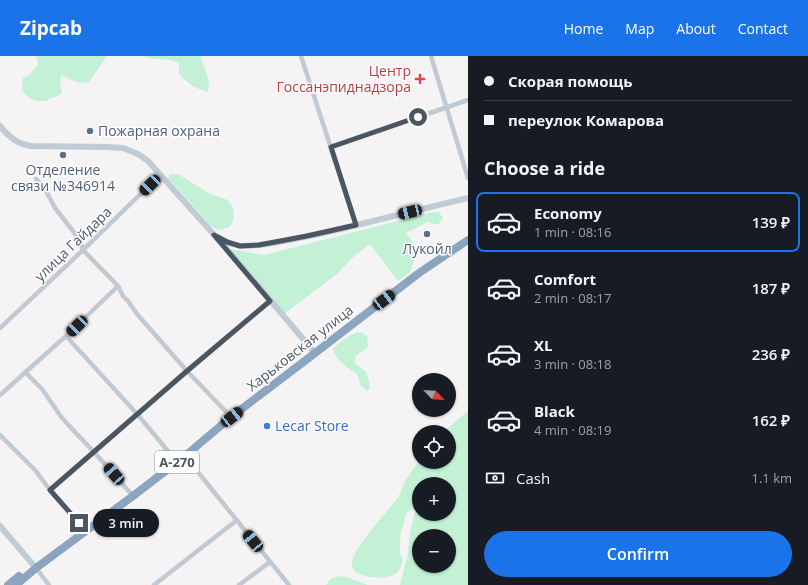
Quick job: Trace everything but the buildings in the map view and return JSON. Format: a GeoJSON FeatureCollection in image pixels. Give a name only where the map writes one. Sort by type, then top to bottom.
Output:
{"type":"FeatureCollection","features":[{"type":"Feature","properties":{"kind":"highway","name":"Харьковская улица"},"geometry":{"type":"LineString","coordinates":[[16,585],[36,568],[185,456],[232,417],[419,273],[468,240]]}},
{"type":"Feature","properties":{"kind":"highway","name":"Харьковская улица"},"geometry":{"type":"LineString","coordinates":[[8,585],[20,576],[36,568]]}},
{"type":"Feature","properties":{"kind":"main road"},"geometry":{"type":"LineString","coordinates":[[0,126],[9,136],[22,144],[30,146],[123,148],[138,154],[148,161],[214,235],[315,353]]}},
{"type":"Feature","properties":{"kind":"main road"},"geometry":{"type":"LineString","coordinates":[[214,235],[227,242],[240,246],[259,245],[356,225],[468,198]]}},
{"type":"Feature","properties":{"kind":"main road"},"geometry":{"type":"LineString","coordinates":[[0,526],[36,568]]}},
{"type":"Feature","properties":{"kind":"street"},"geometry":{"type":"LineString","coordinates":[[301,56],[356,225]]}},
{"type":"Feature","properties":{"kind":"street"},"geometry":{"type":"LineString","coordinates":[[431,56],[468,178]]}},
{"type":"Feature","properties":{"kind":"street"},"geometry":{"type":"LineString","coordinates":[[331,147],[446,106],[468,100]]}},
{"type":"Feature","properties":{"kind":"street","name":"улица Гайдара"},"geometry":{"type":"LineString","coordinates":[[0,328],[84,250],[160,175]]}},
{"type":"Feature","properties":{"kind":"street"},"geometry":{"type":"LineString","coordinates":[[36,179],[44,187],[55,208],[80,240],[84,250],[118,286],[123,296],[137,314],[187,371],[232,417]]}},
{"type":"Feature","properties":{"kind":"street"},"geometry":{"type":"LineString","coordinates":[[0,395],[66,336],[118,286]]}},
{"type":"Feature","properties":{"kind":"street"},"geometry":{"type":"LineString","coordinates":[[50,490],[270,301]]}},
{"type":"Feature","properties":{"kind":"street"},"geometry":{"type":"LineString","coordinates":[[66,336],[138,415],[177,462]]}},
{"type":"Feature","properties":{"kind":"street"},"geometry":{"type":"LineString","coordinates":[[25,372],[42,389],[70,427],[133,496]]}},
{"type":"Feature","properties":{"kind":"street"},"geometry":{"type":"LineString","coordinates":[[0,435],[35,470],[50,490],[86,531]]}},
{"type":"Feature","properties":{"kind":"street"},"geometry":{"type":"LineString","coordinates":[[185,456],[289,585]]}},
{"type":"Feature","properties":{"kind":"street"},"geometry":{"type":"LineString","coordinates":[[154,585],[237,520]]}},
{"type":"Feature","properties":{"kind":"street"},"geometry":{"type":"LineString","coordinates":[[239,585],[270,562]]}},
{"type":"Feature","properties":{"kind":"street"},"geometry":{"type":"LineString","coordinates":[[36,568],[49,585]]}},
{"type":"Feature","properties":{"kind":"green space"},"geometry":{"type":"Polygon","coordinates":[[[36,56],[107,56],[89,82],[79,83],[61,75],[60,82],[62,93],[45,101],[38,101],[32,99],[22,90],[23,78],[29,75],[38,65],[36,56]]]}},
{"type":"Feature","properties":{"kind":"green space"},"geometry":{"type":"Polygon","coordinates":[[[144,56],[200,56],[209,80],[208,92],[189,83],[179,74],[179,63],[170,60],[147,58],[144,56]]]}},
{"type":"Feature","properties":{"kind":"green space"},"geometry":{"type":"Polygon","coordinates":[[[169,174],[178,174],[210,194],[229,201],[233,208],[234,218],[230,227],[218,230],[210,225],[169,179],[169,174]]]}},
{"type":"Feature","properties":{"kind":"green space"},"geometry":{"type":"Polygon","coordinates":[[[439,212],[443,218],[438,225],[428,222],[406,233],[415,245],[416,255],[410,272],[398,281],[370,244],[353,257],[338,273],[283,315],[225,248],[264,255],[439,212]]]}},
{"type":"Feature","properties":{"kind":"green space"},"geometry":{"type":"Polygon","coordinates":[[[358,332],[367,336],[368,347],[356,356],[355,363],[366,372],[370,389],[367,391],[361,386],[357,374],[343,364],[333,350],[344,339],[358,332]]]}},
{"type":"Feature","properties":{"kind":"green space"},"geometry":{"type":"Polygon","coordinates":[[[468,411],[468,585],[400,585],[408,553],[413,521],[456,521],[456,477],[412,477],[412,508],[406,514],[401,532],[400,554],[403,559],[398,571],[395,574],[385,577],[370,577],[364,576],[354,570],[352,565],[353,558],[357,550],[398,497],[404,483],[413,469],[456,469],[456,425],[451,425],[468,411]]]}},
{"type":"Feature","properties":{"kind":"green space"},"geometry":{"type":"Polygon","coordinates":[[[340,576],[368,585],[326,585],[332,578],[340,576]]]}},
{"type":"Feature","properties":{"kind":"place","name":"Центр Госсанэпиднадзора"},"geometry":{"type":"Point","coordinates":[420,79]}},
{"type":"Feature","properties":{"kind":"place","name":"Пожарная охрана"},"geometry":{"type":"Point","coordinates":[90,131]}},
{"type":"Feature","properties":{"kind":"place","name":"Отделение связи №346914"},"geometry":{"type":"Point","coordinates":[63,155]}},
{"type":"Feature","properties":{"kind":"place","name":"Лукойл"},"geometry":{"type":"Point","coordinates":[427,234]}},
{"type":"Feature","properties":{"kind":"place","name":"Lecar Store"},"geometry":{"type":"Point","coordinates":[267,426]}},
{"type":"Feature","properties":{"kind":"route"},"geometry":{"type":"LineString","coordinates":[[79,523],[50,490],[270,301],[214,235],[227,242],[240,246],[259,245],[356,225],[331,147],[418,117]]}}]}
